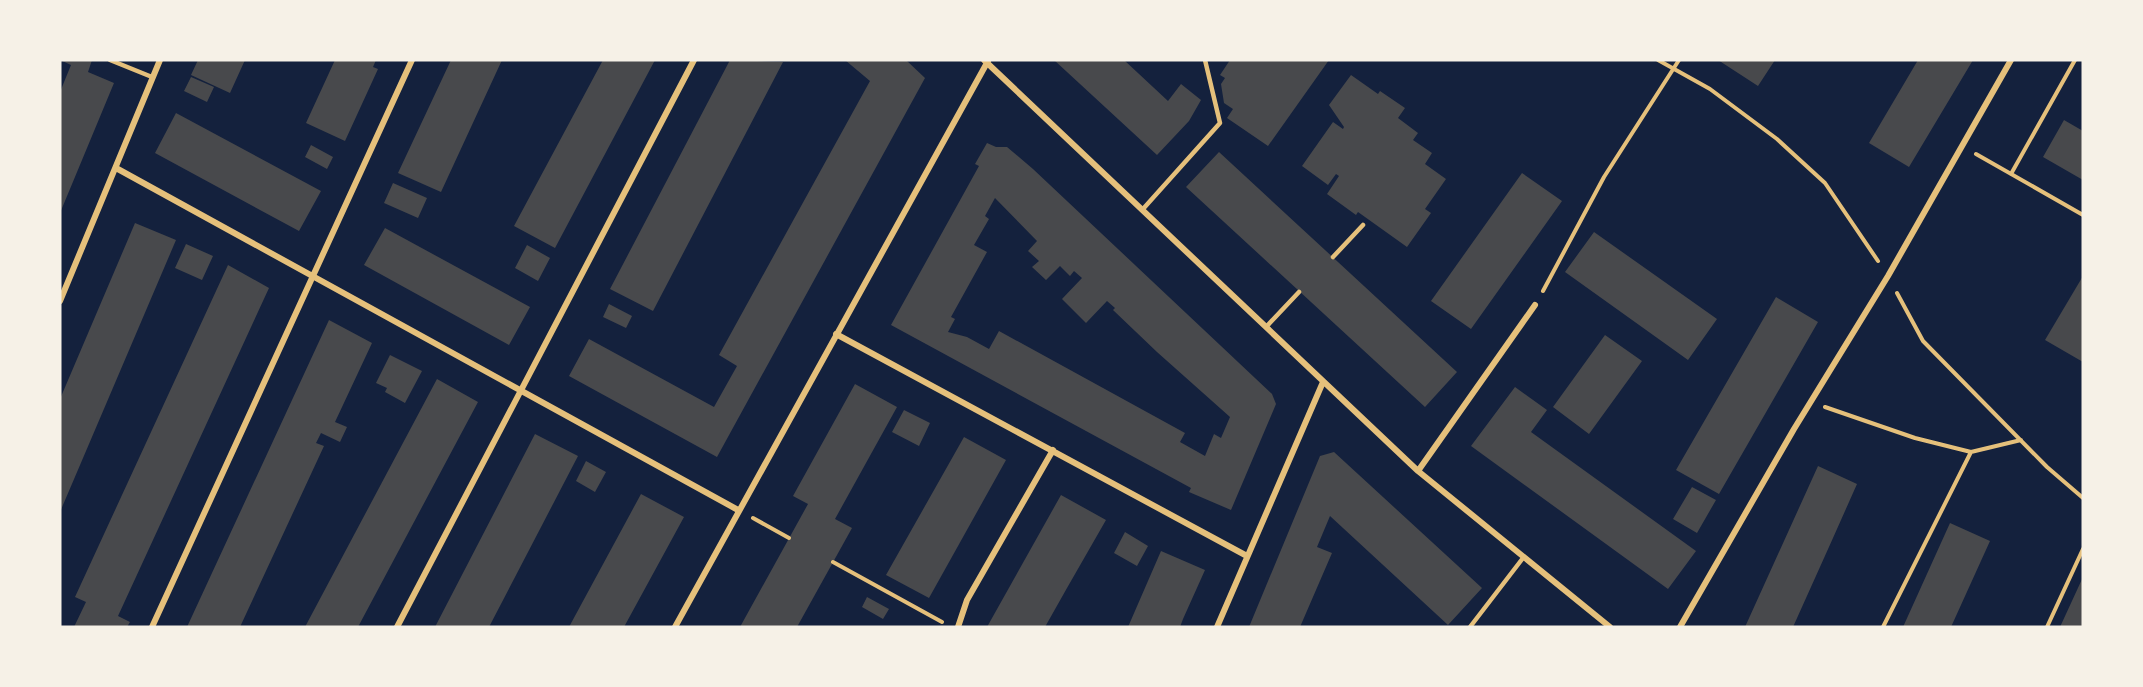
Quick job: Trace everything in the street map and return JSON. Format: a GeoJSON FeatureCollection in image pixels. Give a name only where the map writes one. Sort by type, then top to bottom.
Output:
{"type":"FeatureCollection","features":[{"type":"Feature","properties":{"kind":"street"},"geometry":{"type":"LineString","coordinates":[[60,301],[160,60]]}},
{"type":"Feature","properties":{"kind":"street"},"geometry":{"type":"LineString","coordinates":[[152,627],[412,60]]}},
{"type":"Feature","properties":{"kind":"street"},"geometry":{"type":"LineString","coordinates":[[397,627],[694,60]]}},
{"type":"Feature","properties":{"kind":"street"},"geometry":{"type":"LineString","coordinates":[[1680,627],[1810,402],[1888,276],[2011,60]]}},
{"type":"Feature","properties":{"kind":"street"},"geometry":{"type":"LineString","coordinates":[[675,627],[987,61],[1418,471],[1610,627]]}},
{"type":"Feature","properties":{"kind":"street"},"geometry":{"type":"LineString","coordinates":[[116,168],[738,510]]}},
{"type":"Feature","properties":{"kind":"street"},"geometry":{"type":"LineString","coordinates":[[1418,471],[1535,304]]}},
{"type":"Feature","properties":{"kind":"street"},"geometry":{"type":"LineString","coordinates":[[836,334],[1247,556]]}},
{"type":"Feature","properties":{"kind":"street"},"geometry":{"type":"LineString","coordinates":[[1217,627],[1323,382]]}},
{"type":"Feature","properties":{"kind":"street"},"geometry":{"type":"LineString","coordinates":[[958,627],[967,600],[1053,450]]}},
{"type":"Feature","properties":{"kind":"lane"},"geometry":{"type":"LineString","coordinates":[[110,60],[152,77]]}},
{"type":"Feature","properties":{"kind":"lane"},"geometry":{"type":"LineString","coordinates":[[1143,209],[1220,123],[1205,60]]}},
{"type":"Feature","properties":{"kind":"lane"},"geometry":{"type":"LineString","coordinates":[[1333,257],[1363,225]]}},
{"type":"Feature","properties":{"kind":"lane"},"geometry":{"type":"LineString","coordinates":[[1266,327],[1299,292]]}},
{"type":"Feature","properties":{"kind":"lane"},"geometry":{"type":"LineString","coordinates":[[1470,627],[1523,558]]}},
{"type":"Feature","properties":{"kind":"path"},"geometry":{"type":"LineString","coordinates":[[1658,60],[1710,89],[1777,139],[1825,183],[1888,276],[1923,341],[2047,467],[2083,498]]}},
{"type":"Feature","properties":{"kind":"path"},"geometry":{"type":"LineString","coordinates":[[1535,304],[1604,177],[1679,60]]}},
{"type":"Feature","properties":{"kind":"path"},"geometry":{"type":"LineString","coordinates":[[2011,174],[2075,60]]}},
{"type":"Feature","properties":{"kind":"path"},"geometry":{"type":"LineString","coordinates":[[1962,146],[2083,215]]}},
{"type":"Feature","properties":{"kind":"path"},"geometry":{"type":"LineString","coordinates":[[1810,402],[1915,438],[1971,452],[2021,440]]}},
{"type":"Feature","properties":{"kind":"path"},"geometry":{"type":"LineString","coordinates":[[1883,627],[1971,452]]}},
{"type":"Feature","properties":{"kind":"path"},"geometry":{"type":"LineString","coordinates":[[738,510],[789,538]]}},
{"type":"Feature","properties":{"kind":"path"},"geometry":{"type":"LineString","coordinates":[[2047,627],[2083,549]]}},
{"type":"Feature","properties":{"kind":"path"},"geometry":{"type":"LineString","coordinates":[[833,562],[951,627]]}},
{"type":"Feature","properties":{"kind":"building"},"geometry":{"type":"Polygon","coordinates":[[[60,60],[92,60],[88,72],[114,83],[60,213],[60,92],[71,65],[60,60]]]}},
{"type":"Feature","properties":{"kind":"building"},"geometry":{"type":"Polygon","coordinates":[[[198,60],[245,60],[230,93],[191,75],[198,60]]]}},
{"type":"Feature","properties":{"kind":"building"},"geometry":{"type":"Polygon","coordinates":[[[335,60],[376,60],[373,67],[378,69],[345,141],[306,123],[335,60]]]}},
{"type":"Feature","properties":{"kind":"building"},"geometry":{"type":"Polygon","coordinates":[[[451,60],[502,60],[441,192],[398,173],[451,60]]]}},
{"type":"Feature","properties":{"kind":"building"},"geometry":{"type":"Polygon","coordinates":[[[603,60],[655,60],[555,248],[514,226],[603,60]]]}},
{"type":"Feature","properties":{"kind":"building"},"geometry":{"type":"Polygon","coordinates":[[[730,60],[783,62],[653,311],[610,289],[730,60]]]}},
{"type":"Feature","properties":{"kind":"building"},"geometry":{"type":"Polygon","coordinates":[[[845,60],[906,60],[925,78],[717,457],[569,376],[589,339],[714,407],[737,366],[719,355],[870,81],[845,60]]]}},
{"type":"Feature","properties":{"kind":"building"},"geometry":{"type":"Polygon","coordinates":[[[1054,60],[1124,60],[1168,101],[1181,84],[1201,100],[1189,121],[1157,155],[1054,60]]]}},
{"type":"Feature","properties":{"kind":"building"},"geometry":{"type":"Polygon","coordinates":[[[1230,60],[1329,60],[1268,146],[1227,118],[1233,109],[1224,103],[1221,84],[1225,78],[1220,75],[1230,60]]]}},
{"type":"Feature","properties":{"kind":"building"},"geometry":{"type":"Polygon","coordinates":[[[1718,60],[1775,60],[1758,86],[1718,60]]]}},
{"type":"Feature","properties":{"kind":"building"},"geometry":{"type":"Polygon","coordinates":[[[1918,60],[1973,60],[1909,167],[1869,143],[1918,60]]]}},
{"type":"Feature","properties":{"kind":"building"},"geometry":{"type":"Polygon","coordinates":[[[1351,75],[1378,94],[1380,91],[1405,108],[1398,118],[1418,133],[1413,140],[1432,153],[1425,164],[1446,179],[1425,209],[1431,213],[1407,247],[1358,212],[1356,215],[1327,194],[1339,176],[1336,174],[1328,185],[1302,166],[1333,122],[1343,129],[1344,127],[1329,105],[1351,75]]]}},
{"type":"Feature","properties":{"kind":"building"},"geometry":{"type":"Polygon","coordinates":[[[191,77],[214,87],[207,102],[184,91],[191,77]]]}},
{"type":"Feature","properties":{"kind":"building"},"geometry":{"type":"Polygon","coordinates":[[[176,113],[321,191],[299,231],[155,153],[176,113]]]}},
{"type":"Feature","properties":{"kind":"building"},"geometry":{"type":"Polygon","coordinates":[[[2064,120],[2083,131],[2083,180],[2043,157],[2064,120]]]}},
{"type":"Feature","properties":{"kind":"building"},"geometry":{"type":"Polygon","coordinates":[[[987,143],[996,147],[1007,147],[1272,394],[1276,404],[1231,510],[1189,492],[1191,488],[891,325],[979,166],[975,164],[987,143]],[[995,198],[985,216],[989,219],[974,245],[987,252],[951,317],[955,319],[948,332],[967,337],[989,349],[999,331],[1185,433],[1180,442],[1205,456],[1214,434],[1221,438],[1230,417],[1157,352],[1113,310],[1115,308],[1107,301],[1086,323],[1062,299],[1082,278],[1074,271],[1070,276],[1060,266],[1046,280],[1032,267],[1039,261],[1028,251],[1037,241],[995,198]]]}},
{"type":"Feature","properties":{"kind":"building"},"geometry":{"type":"Polygon","coordinates":[[[311,145],[333,157],[327,169],[305,157],[311,145]]]}},
{"type":"Feature","properties":{"kind":"building"},"geometry":{"type":"Polygon","coordinates":[[[1219,152],[1457,372],[1425,407],[1186,187],[1219,152]]]}},
{"type":"Feature","properties":{"kind":"building"},"geometry":{"type":"Polygon","coordinates":[[[1522,173],[1562,201],[1471,329],[1431,301],[1522,173]]]}},
{"type":"Feature","properties":{"kind":"building"},"geometry":{"type":"Polygon","coordinates":[[[393,183],[427,198],[418,218],[384,203],[393,183]]]}},
{"type":"Feature","properties":{"kind":"building"},"geometry":{"type":"Polygon","coordinates":[[[135,223],[176,240],[60,512],[60,399],[135,223]]]}},
{"type":"Feature","properties":{"kind":"building"},"geometry":{"type":"Polygon","coordinates":[[[385,228],[530,307],[509,345],[364,265],[385,228]]]}},
{"type":"Feature","properties":{"kind":"building"},"geometry":{"type":"Polygon","coordinates":[[[1594,232],[1717,319],[1688,360],[1565,272],[1594,232]]]}},
{"type":"Feature","properties":{"kind":"building"},"geometry":{"type":"Polygon","coordinates":[[[186,244],[213,256],[202,280],[175,268],[186,244]]]}},
{"type":"Feature","properties":{"kind":"building"},"geometry":{"type":"Polygon","coordinates":[[[527,245],[550,258],[538,281],[515,268],[527,245]]]}},
{"type":"Feature","properties":{"kind":"building"},"geometry":{"type":"Polygon","coordinates":[[[228,265],[269,288],[118,616],[130,622],[127,627],[74,627],[86,602],[75,597],[228,265]]]}},
{"type":"Feature","properties":{"kind":"building"},"geometry":{"type":"Polygon","coordinates":[[[2083,276],[2083,362],[2045,340],[2083,276]]]}},
{"type":"Feature","properties":{"kind":"building"},"geometry":{"type":"Polygon","coordinates":[[[1776,297],[1818,322],[1719,494],[1676,470],[1776,297]]]}},
{"type":"Feature","properties":{"kind":"building"},"geometry":{"type":"Polygon","coordinates":[[[609,304],[632,316],[626,328],[603,317],[609,304]]]}},
{"type":"Feature","properties":{"kind":"building"},"geometry":{"type":"Polygon","coordinates":[[[329,320],[372,343],[335,422],[347,427],[340,442],[321,433],[316,443],[324,446],[240,627],[187,627],[329,320]]]}},
{"type":"Feature","properties":{"kind":"building"},"geometry":{"type":"Polygon","coordinates":[[[1605,335],[1642,361],[1589,434],[1553,407],[1605,335]]]}},
{"type":"Feature","properties":{"kind":"building"},"geometry":{"type":"Polygon","coordinates":[[[390,355],[422,371],[405,403],[385,392],[387,388],[376,383],[390,355]]]}},
{"type":"Feature","properties":{"kind":"building"},"geometry":{"type":"Polygon","coordinates":[[[437,379],[478,402],[358,627],[305,627],[437,379]]]}},
{"type":"Feature","properties":{"kind":"building"},"geometry":{"type":"Polygon","coordinates":[[[855,384],[897,407],[835,519],[852,528],[797,627],[740,627],[808,504],[793,496],[855,384]]]}},
{"type":"Feature","properties":{"kind":"building"},"geometry":{"type":"Polygon","coordinates":[[[1515,387],[1547,410],[1531,432],[1696,551],[1668,589],[1471,446],[1515,387]]]}},
{"type":"Feature","properties":{"kind":"building"},"geometry":{"type":"Polygon","coordinates":[[[904,410],[930,423],[919,446],[892,432],[904,410]]]}},
{"type":"Feature","properties":{"kind":"building"},"geometry":{"type":"Polygon","coordinates":[[[535,434],[578,456],[489,627],[435,627],[535,434]]]}},
{"type":"Feature","properties":{"kind":"building"},"geometry":{"type":"Polygon","coordinates":[[[964,437],[1006,460],[929,598],[886,575],[964,437]]]}},
{"type":"Feature","properties":{"kind":"building"},"geometry":{"type":"Polygon","coordinates":[[[1334,452],[1482,588],[1448,625],[1330,516],[1317,547],[1332,553],[1300,627],[1249,627],[1320,456],[1334,452]]]}},
{"type":"Feature","properties":{"kind":"building"},"geometry":{"type":"Polygon","coordinates":[[[586,461],[606,472],[595,492],[576,481],[586,461]]]}},
{"type":"Feature","properties":{"kind":"building"},"geometry":{"type":"Polygon","coordinates":[[[1818,466],[1857,484],[1793,627],[1745,627],[1818,466]]]}},
{"type":"Feature","properties":{"kind":"building"},"geometry":{"type":"Polygon","coordinates":[[[1692,487],[1716,500],[1697,533],[1673,519],[1692,487]]]}},
{"type":"Feature","properties":{"kind":"building"},"geometry":{"type":"Polygon","coordinates":[[[641,494],[684,517],[624,627],[569,627],[641,494]]]}},
{"type":"Feature","properties":{"kind":"building"},"geometry":{"type":"Polygon","coordinates":[[[1061,495],[1106,520],[1045,627],[987,627],[1061,495]]]}},
{"type":"Feature","properties":{"kind":"building"},"geometry":{"type":"Polygon","coordinates":[[[1950,523],[1990,541],[1951,627],[1903,627],[1950,523]]]}},
{"type":"Feature","properties":{"kind":"building"},"geometry":{"type":"Polygon","coordinates":[[[1125,532],[1148,546],[1137,566],[1114,553],[1125,532]]]}},
{"type":"Feature","properties":{"kind":"building"},"geometry":{"type":"Polygon","coordinates":[[[1161,551],[1205,570],[1180,627],[1128,627],[1161,551]]]}},
{"type":"Feature","properties":{"kind":"building"},"geometry":{"type":"Polygon","coordinates":[[[2083,577],[2083,627],[2060,627],[2083,577]]]}},
{"type":"Feature","properties":{"kind":"building"},"geometry":{"type":"Polygon","coordinates":[[[867,597],[889,609],[883,619],[862,607],[867,597]]]}}]}
